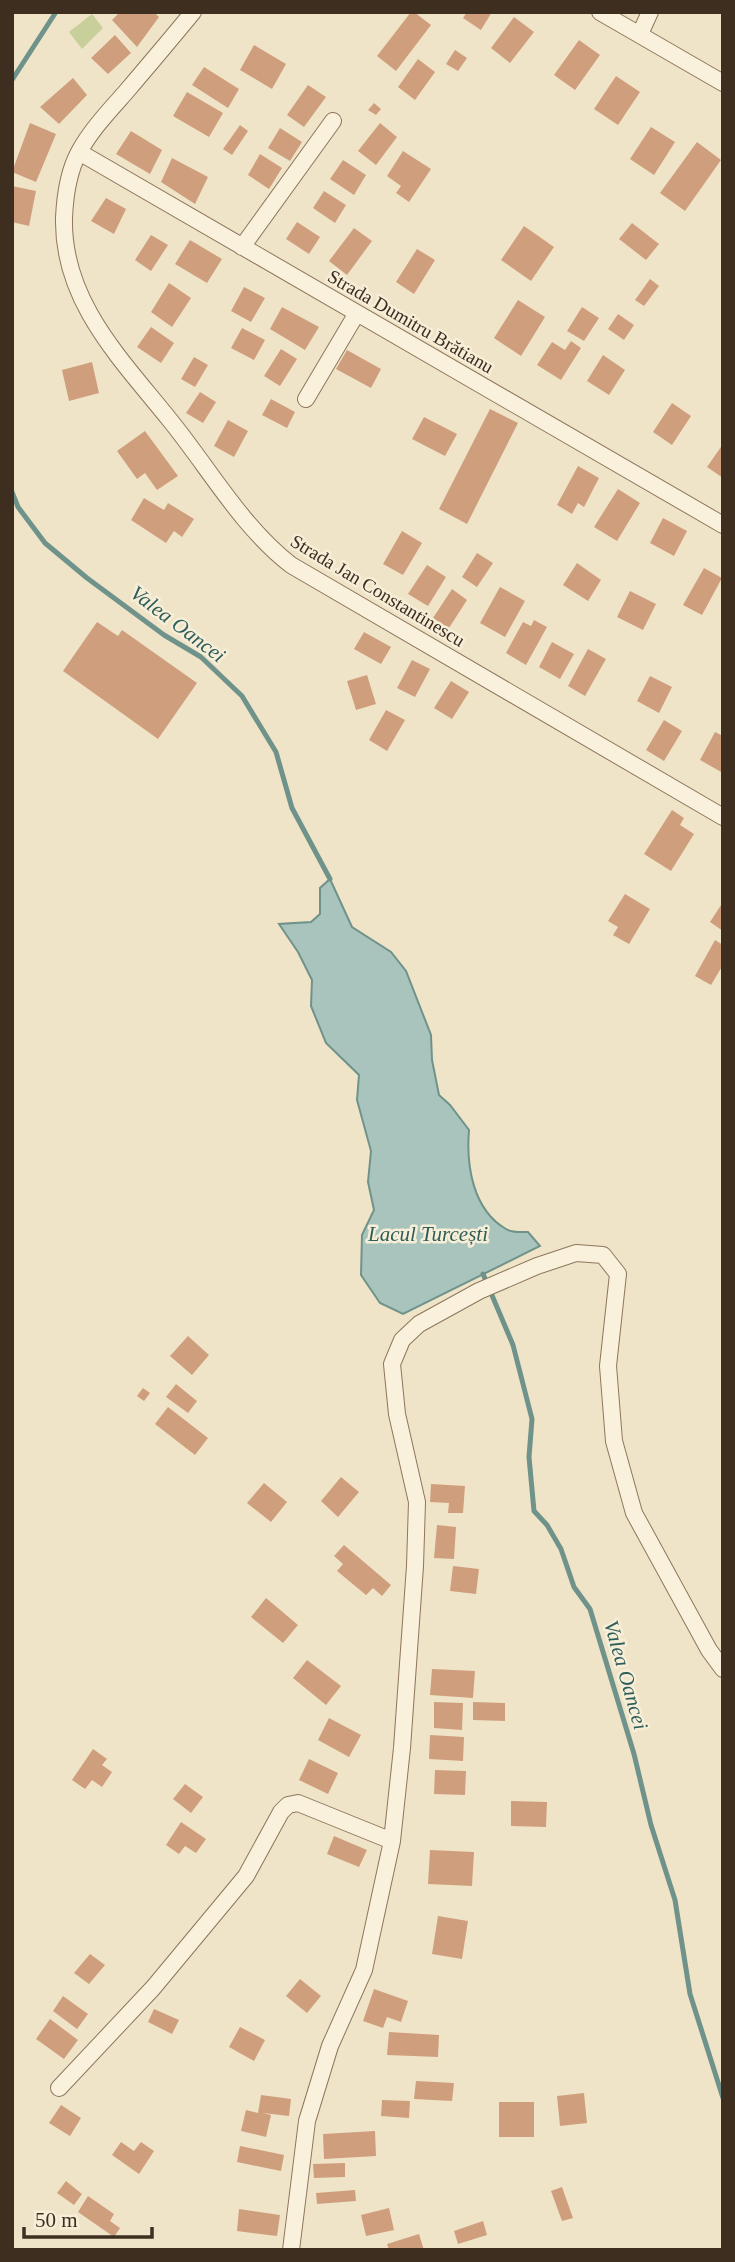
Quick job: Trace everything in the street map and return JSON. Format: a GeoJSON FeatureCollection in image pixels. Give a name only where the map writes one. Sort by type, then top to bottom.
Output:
{"type":"FeatureCollection","features":[{"type":"Feature","properties":{"kind":"street","name":"Strada Jan Constantinescu"},"geometry":{"type":"LineString","coordinates":[[193,12],[102,119],[79,152],[65,191],[64,229],[70,270],[81,301],[99,332],[187,441],[251,527],[272,550],[291,565],[723,817]]}},
{"type":"Feature","properties":{"kind":"street"},"geometry":{"type":"LineString","coordinates":[[600,12],[723,83]]}},
{"type":"Feature","properties":{"kind":"street"},"geometry":{"type":"LineString","coordinates":[[640,34],[650,12]]}},
{"type":"Feature","properties":{"kind":"street"},"geometry":{"type":"LineString","coordinates":[[242,247],[333,121]]}},
{"type":"Feature","properties":{"kind":"street","name":"Strada Dumitru Brătianu"},"geometry":{"type":"LineString","coordinates":[[79,152],[723,525]]}},
{"type":"Feature","properties":{"kind":"street"},"geometry":{"type":"LineString","coordinates":[[306,399],[357,313]]}},
{"type":"Feature","properties":{"kind":"street"},"geometry":{"type":"LineString","coordinates":[[291,2250],[307,2122],[330,2046],[364,1970],[392,1842],[402,1748],[417,1502],[397,1414],[392,1364],[402,1340],[419,1324],[479,1291],[537,1266],[576,1253],[603,1255],[618,1274],[608,1366],[614,1441],[634,1513],[709,1650],[723,1669]]}},
{"type":"Feature","properties":{"kind":"street"},"geometry":{"type":"LineString","coordinates":[[59,2088],[153,1988],[246,1876],[281,1812],[288,1805],[298,1803],[392,1842]]}},
{"type":"Feature","properties":{"kind":"green space"},"geometry":{"type":"Polygon","coordinates":[[[92,14],[103,28],[82,49],[69,32],[92,14]]]}},
{"type":"Feature","properties":{"kind":"water","name":"Lacul Turcești"},"geometry":{"type":"Polygon","coordinates":[[[330,879],[352,927],[391,952],[406,971],[431,1035],[432,1060],[439,1095],[469,1130],[471,1172],[479,1199],[495,1221],[508,1230],[528,1232],[540,1246],[403,1314],[380,1303],[361,1275],[362,1235],[374,1210],[368,1182],[371,1151],[357,1100],[359,1075],[326,1043],[311,1006],[312,980],[298,952],[279,924],[311,922],[320,914],[320,888],[330,879]]]}},
{"type":"Feature","properties":{"kind":"building"},"geometry":{"type":"Polygon","coordinates":[[[120,12],[154,12],[159,17],[137,47],[112,20],[120,12]]]}},
{"type":"Feature","properties":{"kind":"building"},"geometry":{"type":"Polygon","coordinates":[[[411,12],[431,25],[396,71],[377,56],[411,12]]]}},
{"type":"Feature","properties":{"kind":"building"},"geometry":{"type":"Polygon","coordinates":[[[467,12],[492,12],[481,30],[463,18],[467,12]]]}},
{"type":"Feature","properties":{"kind":"building"},"geometry":{"type":"Polygon","coordinates":[[[514,17],[534,32],[510,63],[491,48],[514,17]]]}},
{"type":"Feature","properties":{"kind":"building"},"geometry":{"type":"Polygon","coordinates":[[[115,35],[131,53],[108,74],[91,58],[115,35]]]}},
{"type":"Feature","properties":{"kind":"building"},"geometry":{"type":"Polygon","coordinates":[[[579,40],[600,55],[575,90],[554,75],[579,40]]]}},
{"type":"Feature","properties":{"kind":"building"},"geometry":{"type":"Polygon","coordinates":[[[254,45],[286,64],[272,89],[240,70],[254,45]]]}},
{"type":"Feature","properties":{"kind":"building"},"geometry":{"type":"Polygon","coordinates":[[[455,50],[467,58],[458,71],[446,64],[455,50]]]}},
{"type":"Feature","properties":{"kind":"building"},"geometry":{"type":"Polygon","coordinates":[[[418,59],[435,72],[415,100],[398,87],[418,59]]]}},
{"type":"Feature","properties":{"kind":"building"},"geometry":{"type":"Polygon","coordinates":[[[204,67],[239,89],[228,108],[192,85],[204,67]]]}},
{"type":"Feature","properties":{"kind":"building"},"geometry":{"type":"Polygon","coordinates":[[[616,76],[640,92],[618,125],[594,109],[616,76]]]}},
{"type":"Feature","properties":{"kind":"building"},"geometry":{"type":"Polygon","coordinates":[[[73,78],[87,95],[59,124],[40,107],[73,78]]]}},
{"type":"Feature","properties":{"kind":"building"},"geometry":{"type":"Polygon","coordinates":[[[308,85],[326,97],[304,127],[287,115],[308,85]]]}},
{"type":"Feature","properties":{"kind":"building"},"geometry":{"type":"Polygon","coordinates":[[[187,92],[223,113],[209,137],[173,116],[187,92]]]}},
{"type":"Feature","properties":{"kind":"building"},"geometry":{"type":"Polygon","coordinates":[[[374,103],[381,109],[376,115],[368,110],[374,103]]]}},
{"type":"Feature","properties":{"kind":"building"},"geometry":{"type":"Polygon","coordinates":[[[30,123],[56,134],[36,182],[12,172],[30,123]]]}},
{"type":"Feature","properties":{"kind":"building"},"geometry":{"type":"Polygon","coordinates":[[[380,123],[397,137],[376,165],[358,151],[380,123]]]}},
{"type":"Feature","properties":{"kind":"building"},"geometry":{"type":"Polygon","coordinates":[[[240,125],[248,131],[232,155],[223,149],[240,125]]]}},
{"type":"Feature","properties":{"kind":"building"},"geometry":{"type":"Polygon","coordinates":[[[651,127],[675,142],[654,175],[630,159],[651,127]]]}},
{"type":"Feature","properties":{"kind":"building"},"geometry":{"type":"Polygon","coordinates":[[[280,128],[302,142],[290,161],[268,148],[280,128]]]}},
{"type":"Feature","properties":{"kind":"building"},"geometry":{"type":"Polygon","coordinates":[[[131,131],[162,150],[150,174],[116,154],[131,131]]]}},
{"type":"Feature","properties":{"kind":"building"},"geometry":{"type":"Polygon","coordinates":[[[697,142],[721,160],[685,211],[660,193],[697,142]]]}},
{"type":"Feature","properties":{"kind":"building"},"geometry":{"type":"Polygon","coordinates":[[[403,151],[431,169],[409,202],[396,193],[401,186],[387,176],[403,151]]]}},
{"type":"Feature","properties":{"kind":"building"},"geometry":{"type":"Polygon","coordinates":[[[260,154],[282,168],[269,189],[248,175],[260,154]]]}},
{"type":"Feature","properties":{"kind":"building"},"geometry":{"type":"Polygon","coordinates":[[[172,158],[208,177],[195,204],[161,182],[172,158]]]}},
{"type":"Feature","properties":{"kind":"building"},"geometry":{"type":"Polygon","coordinates":[[[343,160],[366,175],[354,195],[330,179],[343,160]]]}},
{"type":"Feature","properties":{"kind":"building"},"geometry":{"type":"Polygon","coordinates":[[[12,186],[36,191],[29,226],[12,222],[12,186]]]}},
{"type":"Feature","properties":{"kind":"building"},"geometry":{"type":"Polygon","coordinates":[[[324,191],[346,205],[335,223],[313,208],[324,191]]]}},
{"type":"Feature","properties":{"kind":"building"},"geometry":{"type":"Polygon","coordinates":[[[106,198],[126,209],[114,234],[91,221],[106,198]]]}},
{"type":"Feature","properties":{"kind":"building"},"geometry":{"type":"Polygon","coordinates":[[[297,222],[320,237],[309,254],[286,239],[297,222]]]}},
{"type":"Feature","properties":{"kind":"building"},"geometry":{"type":"Polygon","coordinates":[[[632,223],[659,244],[646,260],[619,239],[632,223]]]}},
{"type":"Feature","properties":{"kind":"building"},"geometry":{"type":"Polygon","coordinates":[[[524,226],[554,247],[531,281],[501,260],[524,226]]]}},
{"type":"Feature","properties":{"kind":"building"},"geometry":{"type":"Polygon","coordinates":[[[354,228],[372,241],[347,275],[329,261],[354,228]]]}},
{"type":"Feature","properties":{"kind":"building"},"geometry":{"type":"Polygon","coordinates":[[[151,235],[168,245],[151,271],[135,260],[151,235]]]}},
{"type":"Feature","properties":{"kind":"building"},"geometry":{"type":"Polygon","coordinates":[[[190,240],[222,259],[207,283],[175,264],[190,240]]]}},
{"type":"Feature","properties":{"kind":"building"},"geometry":{"type":"Polygon","coordinates":[[[417,249],[435,260],[414,294],[396,282],[417,249]]]}},
{"type":"Feature","properties":{"kind":"building"},"geometry":{"type":"Polygon","coordinates":[[[650,279],[659,286],[644,306],[635,300],[650,279]]]}},
{"type":"Feature","properties":{"kind":"building"},"geometry":{"type":"Polygon","coordinates":[[[169,283],[191,298],[172,327],[151,312],[169,283]]]}},
{"type":"Feature","properties":{"kind":"building"},"geometry":{"type":"Polygon","coordinates":[[[244,287],[265,298],[251,322],[231,311],[244,287]]]}},
{"type":"Feature","properties":{"kind":"building"},"geometry":{"type":"Polygon","coordinates":[[[518,300],[545,317],[521,356],[494,338],[518,300]]]}},
{"type":"Feature","properties":{"kind":"building"},"geometry":{"type":"Polygon","coordinates":[[[282,307],[319,327],[305,350],[270,329],[282,307]]]}},
{"type":"Feature","properties":{"kind":"building"},"geometry":{"type":"Polygon","coordinates":[[[582,307],[599,318],[584,341],[567,331],[582,307]]]}},
{"type":"Feature","properties":{"kind":"building"},"geometry":{"type":"Polygon","coordinates":[[[618,314],[634,325],[624,340],[608,329],[618,314]]]}},
{"type":"Feature","properties":{"kind":"building"},"geometry":{"type":"Polygon","coordinates":[[[151,327],[174,343],[161,363],[137,347],[151,327]]]}},
{"type":"Feature","properties":{"kind":"building"},"geometry":{"type":"Polygon","coordinates":[[[242,328],[265,340],[254,360],[231,348],[242,328]]]}},
{"type":"Feature","properties":{"kind":"building"},"geometry":{"type":"Polygon","coordinates":[[[571,341],[581,348],[561,380],[537,365],[552,342],[565,350],[571,341]]]}},
{"type":"Feature","properties":{"kind":"building"},"geometry":{"type":"Polygon","coordinates":[[[281,349],[297,359],[280,386],[264,376],[281,349]]]}},
{"type":"Feature","properties":{"kind":"building"},"geometry":{"type":"Polygon","coordinates":[[[347,350],[381,369],[371,388],[336,369],[347,350]]]}},
{"type":"Feature","properties":{"kind":"building"},"geometry":{"type":"Polygon","coordinates":[[[603,355],[625,370],[609,395],[587,381],[603,355]]]}},
{"type":"Feature","properties":{"kind":"building"},"geometry":{"type":"Polygon","coordinates":[[[194,357],[208,365],[195,387],[181,379],[194,357]]]}},
{"type":"Feature","properties":{"kind":"building"},"geometry":{"type":"Polygon","coordinates":[[[92,362],[99,393],[69,401],[62,370],[92,362]]]}},
{"type":"Feature","properties":{"kind":"building"},"geometry":{"type":"Polygon","coordinates":[[[200,392],[216,402],[203,423],[186,413],[200,392]]]}},
{"type":"Feature","properties":{"kind":"building"},"geometry":{"type":"Polygon","coordinates":[[[271,399],[295,412],[287,428],[262,415],[271,399]]]}},
{"type":"Feature","properties":{"kind":"building"},"geometry":{"type":"Polygon","coordinates":[[[672,403],[691,416],[672,445],[653,432],[672,403]]]}},
{"type":"Feature","properties":{"kind":"building"},"geometry":{"type":"Polygon","coordinates":[[[490,409],[518,423],[467,524],[439,509],[490,409]]]}},
{"type":"Feature","properties":{"kind":"building"},"geometry":{"type":"Polygon","coordinates":[[[424,417],[457,434],[445,456],[412,439],[424,417]]]}},
{"type":"Feature","properties":{"kind":"building"},"geometry":{"type":"Polygon","coordinates":[[[228,420],[248,431],[234,457],[214,446],[228,420]]]}},
{"type":"Feature","properties":{"kind":"building"},"geometry":{"type":"Polygon","coordinates":[[[145,431],[178,476],[157,490],[145,473],[137,479],[117,451],[145,431]]]}},
{"type":"Feature","properties":{"kind":"building"},"geometry":{"type":"Polygon","coordinates":[[[723,444],[723,478],[707,467],[723,444]]]}},
{"type":"Feature","properties":{"kind":"building"},"geometry":{"type":"Polygon","coordinates":[[[578,466],[599,478],[584,507],[578,503],[572,514],[557,505],[578,466]]]}},
{"type":"Feature","properties":{"kind":"building"},"geometry":{"type":"Polygon","coordinates":[[[618,489],[640,503],[617,541],[594,527],[618,489]]]}},
{"type":"Feature","properties":{"kind":"building"},"geometry":{"type":"Polygon","coordinates":[[[144,498],[164,510],[168,503],[194,519],[182,537],[174,531],[166,543],[131,520],[144,498]]]}},
{"type":"Feature","properties":{"kind":"building"},"geometry":{"type":"Polygon","coordinates":[[[663,518],[687,531],[674,556],[650,543],[663,518]]]}},
{"type":"Feature","properties":{"kind":"building"},"geometry":{"type":"Polygon","coordinates":[[[402,531],[422,543],[403,575],[383,564],[402,531]]]}},
{"type":"Feature","properties":{"kind":"building"},"geometry":{"type":"Polygon","coordinates":[[[477,553],[493,563],[477,587],[462,577],[477,553]]]}},
{"type":"Feature","properties":{"kind":"building"},"geometry":{"type":"Polygon","coordinates":[[[577,563],[601,580],[588,601],[563,585],[577,563]]]}},
{"type":"Feature","properties":{"kind":"building"},"geometry":{"type":"Polygon","coordinates":[[[427,565],[446,577],[428,606],[408,594],[427,565]]]}},
{"type":"Feature","properties":{"kind":"building"},"geometry":{"type":"Polygon","coordinates":[[[704,568],[722,578],[702,615],[683,605],[704,568]]]}},
{"type":"Feature","properties":{"kind":"building"},"geometry":{"type":"Polygon","coordinates":[[[500,587],[525,601],[505,637],[480,623],[500,587]]]}},
{"type":"Feature","properties":{"kind":"building"},"geometry":{"type":"Polygon","coordinates":[[[452,589],[467,600],[449,628],[433,618],[452,589]]]}},
{"type":"Feature","properties":{"kind":"building"},"geometry":{"type":"Polygon","coordinates":[[[630,591],[656,604],[643,630],[617,617],[630,591]]]}},
{"type":"Feature","properties":{"kind":"building"},"geometry":{"type":"Polygon","coordinates":[[[534,620],[547,627],[526,665],[506,653],[523,622],[531,626],[534,620]]]}},
{"type":"Feature","properties":{"kind":"building"},"geometry":{"type":"Polygon","coordinates":[[[97,622],[118,636],[122,630],[197,683],[158,739],[63,671],[97,622]]]}},
{"type":"Feature","properties":{"kind":"building"},"geometry":{"type":"Polygon","coordinates":[[[364,632],[391,647],[381,664],[354,649],[364,632]]]}},
{"type":"Feature","properties":{"kind":"building"},"geometry":{"type":"Polygon","coordinates":[[[552,642],[574,654],[560,679],[539,667],[552,642]]]}},
{"type":"Feature","properties":{"kind":"building"},"geometry":{"type":"Polygon","coordinates":[[[588,649],[606,659],[585,696],[568,686],[588,649]]]}},
{"type":"Feature","properties":{"kind":"building"},"geometry":{"type":"Polygon","coordinates":[[[412,660],[430,669],[415,697],[397,688],[412,660]]]}},
{"type":"Feature","properties":{"kind":"building"},"geometry":{"type":"Polygon","coordinates":[[[367,675],[376,704],[356,710],[347,681],[367,675]]]}},
{"type":"Feature","properties":{"kind":"building"},"geometry":{"type":"Polygon","coordinates":[[[650,676],[672,687],[659,713],[637,701],[650,676]]]}},
{"type":"Feature","properties":{"kind":"building"},"geometry":{"type":"Polygon","coordinates":[[[451,681],[469,692],[452,719],[434,708],[451,681]]]}},
{"type":"Feature","properties":{"kind":"building"},"geometry":{"type":"Polygon","coordinates":[[[386,710],[405,720],[387,751],[369,740],[386,710]]]}},
{"type":"Feature","properties":{"kind":"building"},"geometry":{"type":"Polygon","coordinates":[[[664,720],[682,731],[664,761],[646,750],[664,720]]]}},
{"type":"Feature","properties":{"kind":"building"},"geometry":{"type":"Polygon","coordinates":[[[715,732],[723,736],[723,773],[700,760],[715,732]]]}},
{"type":"Feature","properties":{"kind":"building"},"geometry":{"type":"Polygon","coordinates":[[[672,810],[684,818],[680,825],[694,834],[671,871],[644,854],[672,810]]]}},
{"type":"Feature","properties":{"kind":"building"},"geometry":{"type":"Polygon","coordinates":[[[625,894],[650,909],[629,944],[613,935],[618,927],[608,921],[625,894]]]}},
{"type":"Feature","properties":{"kind":"building"},"geometry":{"type":"Polygon","coordinates":[[[723,902],[723,931],[710,922],[723,902]]]}},
{"type":"Feature","properties":{"kind":"building"},"geometry":{"type":"Polygon","coordinates":[[[715,940],[723,945],[723,965],[711,985],[695,976],[715,940]]]}},
{"type":"Feature","properties":{"kind":"building"},"geometry":{"type":"Polygon","coordinates":[[[188,1336],[209,1355],[192,1375],[170,1356],[188,1336]]]}},
{"type":"Feature","properties":{"kind":"building"},"geometry":{"type":"Polygon","coordinates":[[[176,1384],[197,1401],[188,1413],[166,1397],[176,1384]]]}},
{"type":"Feature","properties":{"kind":"building"},"geometry":{"type":"Polygon","coordinates":[[[143,1388],[150,1393],[144,1401],[137,1396],[143,1388]]]}},
{"type":"Feature","properties":{"kind":"building"},"geometry":{"type":"Polygon","coordinates":[[[168,1407],[208,1438],[195,1455],[155,1424],[168,1407]]]}},
{"type":"Feature","properties":{"kind":"building"},"geometry":{"type":"Polygon","coordinates":[[[341,1477],[359,1492],[338,1517],[321,1501],[341,1477]]]}},
{"type":"Feature","properties":{"kind":"building"},"geometry":{"type":"Polygon","coordinates":[[[264,1483],[287,1502],[271,1522],[247,1503],[264,1483]]]}},
{"type":"Feature","properties":{"kind":"building"},"geometry":{"type":"Polygon","coordinates":[[[431,1484],[465,1486],[463,1513],[448,1513],[449,1503],[430,1502],[431,1484]]]}},
{"type":"Feature","properties":{"kind":"building"},"geometry":{"type":"Polygon","coordinates":[[[437,1525],[456,1527],[454,1559],[434,1558],[437,1525]]]}},
{"type":"Feature","properties":{"kind":"building"},"geometry":{"type":"Polygon","coordinates":[[[344,1545],[391,1585],[382,1596],[373,1588],[366,1595],[337,1571],[343,1564],[334,1556],[344,1545]]]}},
{"type":"Feature","properties":{"kind":"building"},"geometry":{"type":"Polygon","coordinates":[[[453,1566],[479,1569],[476,1594],[450,1591],[453,1566]]]}},
{"type":"Feature","properties":{"kind":"building"},"geometry":{"type":"Polygon","coordinates":[[[266,1598],[298,1625],[283,1643],[251,1617],[266,1598]]]}},
{"type":"Feature","properties":{"kind":"building"},"geometry":{"type":"Polygon","coordinates":[[[307,1660],[341,1686],[326,1705],[293,1678],[307,1660]]]}},
{"type":"Feature","properties":{"kind":"building"},"geometry":{"type":"Polygon","coordinates":[[[432,1669],[475,1671],[473,1698],[430,1695],[432,1669]]]}},
{"type":"Feature","properties":{"kind":"building"},"geometry":{"type":"Polygon","coordinates":[[[434,1702],[463,1703],[462,1730],[434,1728],[434,1702]]]}},
{"type":"Feature","properties":{"kind":"building"},"geometry":{"type":"Polygon","coordinates":[[[473,1702],[505,1703],[505,1721],[473,1720],[473,1702]]]}},
{"type":"Feature","properties":{"kind":"building"},"geometry":{"type":"Polygon","coordinates":[[[329,1718],[361,1735],[349,1757],[318,1740],[329,1718]]]}},
{"type":"Feature","properties":{"kind":"building"},"geometry":{"type":"Polygon","coordinates":[[[430,1735],[464,1737],[463,1761],[429,1759],[430,1735]]]}},
{"type":"Feature","properties":{"kind":"building"},"geometry":{"type":"Polygon","coordinates":[[[93,1749],[107,1759],[102,1765],[112,1772],[102,1787],[92,1780],[85,1789],[72,1780],[93,1749]]]}},
{"type":"Feature","properties":{"kind":"building"},"geometry":{"type":"Polygon","coordinates":[[[309,1759],[338,1773],[328,1794],[299,1780],[309,1759]]]}},
{"type":"Feature","properties":{"kind":"building"},"geometry":{"type":"Polygon","coordinates":[[[435,1770],[466,1771],[465,1795],[434,1794],[435,1770]]]}},
{"type":"Feature","properties":{"kind":"building"},"geometry":{"type":"Polygon","coordinates":[[[185,1784],[203,1797],[191,1813],[173,1799],[185,1784]]]}},
{"type":"Feature","properties":{"kind":"building"},"geometry":{"type":"Polygon","coordinates":[[[511,1801],[547,1802],[546,1827],[511,1826],[511,1801]]]}},
{"type":"Feature","properties":{"kind":"building"},"geometry":{"type":"Polygon","coordinates":[[[181,1822],[206,1839],[196,1853],[185,1846],[179,1854],[166,1845],[181,1822]]]}},
{"type":"Feature","properties":{"kind":"building"},"geometry":{"type":"Polygon","coordinates":[[[334,1836],[367,1850],[359,1867],[327,1854],[334,1836]]]}},
{"type":"Feature","properties":{"kind":"building"},"geometry":{"type":"Polygon","coordinates":[[[430,1850],[474,1852],[472,1886],[428,1884],[430,1850]]]}},
{"type":"Feature","properties":{"kind":"building"},"geometry":{"type":"Polygon","coordinates":[[[438,1916],[468,1921],[462,1959],[432,1954],[438,1916]]]}},
{"type":"Feature","properties":{"kind":"building"},"geometry":{"type":"Polygon","coordinates":[[[90,1954],[105,1965],[89,1984],[74,1973],[90,1954]]]}},
{"type":"Feature","properties":{"kind":"building"},"geometry":{"type":"Polygon","coordinates":[[[300,1979],[321,1996],[307,2013],[286,1996],[300,1979]]]}},
{"type":"Feature","properties":{"kind":"building"},"geometry":{"type":"Polygon","coordinates":[[[374,1989],[408,2001],[401,2022],[387,2017],[383,2028],[363,2021],[374,1989]]]}},
{"type":"Feature","properties":{"kind":"building"},"geometry":{"type":"Polygon","coordinates":[[[63,1996],[88,2014],[77,2029],[53,2011],[63,1996]]]}},
{"type":"Feature","properties":{"kind":"building"},"geometry":{"type":"Polygon","coordinates":[[[154,2009],[179,2020],[172,2034],[148,2022],[154,2009]]]}},
{"type":"Feature","properties":{"kind":"building"},"geometry":{"type":"Polygon","coordinates":[[[50,2019],[78,2040],[64,2059],[36,2039],[50,2019]]]}},
{"type":"Feature","properties":{"kind":"building"},"geometry":{"type":"Polygon","coordinates":[[[240,2027],[265,2040],[254,2061],[229,2047],[240,2027]]]}},
{"type":"Feature","properties":{"kind":"building"},"geometry":{"type":"Polygon","coordinates":[[[389,2032],[439,2035],[438,2057],[387,2055],[389,2032]]]}},
{"type":"Feature","properties":{"kind":"building"},"geometry":{"type":"Polygon","coordinates":[[[416,2081],[454,2083],[452,2101],[414,2099],[416,2081]]]}},
{"type":"Feature","properties":{"kind":"building"},"geometry":{"type":"Polygon","coordinates":[[[584,2093],[587,2123],[560,2126],[557,2096],[584,2093]]]}},
{"type":"Feature","properties":{"kind":"building"},"geometry":{"type":"Polygon","coordinates":[[[261,2095],[291,2099],[289,2116],[263,2113],[271,2115],[266,2137],[241,2131],[246,2110],[258,2113],[261,2095]]]}},
{"type":"Feature","properties":{"kind":"building"},"geometry":{"type":"Polygon","coordinates":[[[382,2100],[410,2101],[409,2118],[381,2116],[382,2100]]]}},
{"type":"Feature","properties":{"kind":"building"},"geometry":{"type":"Polygon","coordinates":[[[499,2102],[534,2102],[534,2137],[499,2137],[499,2102]]]}},
{"type":"Feature","properties":{"kind":"building"},"geometry":{"type":"Polygon","coordinates":[[[61,2105],[81,2118],[70,2136],[49,2123],[61,2105]]]}},
{"type":"Feature","properties":{"kind":"building"},"geometry":{"type":"Polygon","coordinates":[[[375,2131],[376,2156],[324,2159],[323,2134],[375,2131]]]}},
{"type":"Feature","properties":{"kind":"building"},"geometry":{"type":"Polygon","coordinates":[[[121,2142],[134,2151],[141,2142],[154,2151],[139,2174],[112,2155],[121,2142]]]}},
{"type":"Feature","properties":{"kind":"building"},"geometry":{"type":"Polygon","coordinates":[[[240,2146],[284,2155],[281,2171],[237,2162],[240,2146]]]}},
{"type":"Feature","properties":{"kind":"building"},"geometry":{"type":"Polygon","coordinates":[[[345,2163],[345,2177],[314,2178],[313,2164],[345,2163]]]}},
{"type":"Feature","properties":{"kind":"building"},"geometry":{"type":"Polygon","coordinates":[[[66,2181],[82,2194],[74,2205],[57,2193],[66,2181]]]}},
{"type":"Feature","properties":{"kind":"building"},"geometry":{"type":"Polygon","coordinates":[[[562,2187],[573,2218],[562,2221],[551,2191],[562,2187]]]}},
{"type":"Feature","properties":{"kind":"building"},"geometry":{"type":"Polygon","coordinates":[[[355,2190],[356,2201],[317,2204],[316,2193],[355,2190]]]}},
{"type":"Feature","properties":{"kind":"building"},"geometry":{"type":"Polygon","coordinates":[[[88,2196],[114,2214],[110,2221],[120,2228],[114,2237],[78,2212],[88,2196]]]}},
{"type":"Feature","properties":{"kind":"building"},"geometry":{"type":"Polygon","coordinates":[[[389,2208],[394,2230],[366,2236],[361,2215],[389,2208]]]}},
{"type":"Feature","properties":{"kind":"building"},"geometry":{"type":"Polygon","coordinates":[[[239,2209],[280,2215],[277,2236],[237,2231],[239,2209]]]}},
{"type":"Feature","properties":{"kind":"building"},"geometry":{"type":"Polygon","coordinates":[[[483,2221],[487,2235],[458,2244],[454,2231],[483,2221]]]}},
{"type":"Feature","properties":{"kind":"building"},"geometry":{"type":"Polygon","coordinates":[[[419,2234],[424,2250],[389,2250],[387,2244],[419,2234]]]}},
{"type":"Feature","properties":{"kind":"waterway"},"geometry":{"type":"LineString","coordinates":[[12,80],[56,12]]}},
{"type":"Feature","properties":{"kind":"waterway","name":"Valea Oancei"},"geometry":{"type":"LineString","coordinates":[[12,492],[18,507],[45,543],[164,635],[201,657],[242,696],[276,752],[292,808],[330,879]]}},
{"type":"Feature","properties":{"kind":"waterway","name":"Valea Oancei"},"geometry":{"type":"LineString","coordinates":[[483,1274],[513,1345],[532,1419],[529,1457],[534,1511],[547,1525],[561,1549],[574,1587],[590,1609],[675,1900],[690,1994],[723,2098]]}}]}
